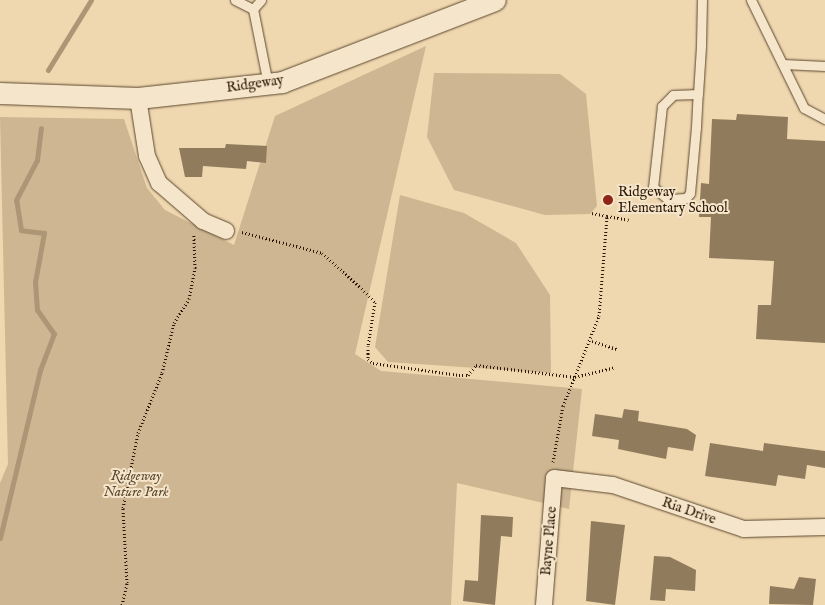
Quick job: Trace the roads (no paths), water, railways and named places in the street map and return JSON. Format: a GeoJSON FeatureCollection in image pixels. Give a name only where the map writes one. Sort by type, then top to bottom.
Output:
{"type":"FeatureCollection","features":[{"type":"Feature","properties":{"kind":"street","name":"Ridgeway"},"geometry":{"type":"LineString","coordinates":[[0,93],[138,98],[268,84],[364,53],[426,24],[494,0]]}},
{"type":"Feature","properties":{"kind":"street"},"geometry":{"type":"LineString","coordinates":[[138,98],[147,156],[159,183],[203,221],[226,231]]}},
{"type":"Feature","properties":{"kind":"street","name":"Ria Drive"},"geometry":{"type":"LineString","coordinates":[[554,478],[613,485],[744,529],[825,527]]}},
{"type":"Feature","properties":{"kind":"street","name":"Bayne Place"},"geometry":{"type":"LineString","coordinates":[[544,605],[554,478]]}},
{"type":"Feature","properties":{"kind":"lane"},"geometry":{"type":"LineString","coordinates":[[234,0],[253,9]]}},
{"type":"Feature","properties":{"kind":"lane"},"geometry":{"type":"LineString","coordinates":[[253,9],[261,0]]}},
{"type":"Feature","properties":{"kind":"lane"},"geometry":{"type":"LineString","coordinates":[[698,94],[673,95],[662,106],[654,186],[668,199],[686,198],[690,193],[698,94],[702,0]]}},
{"type":"Feature","properties":{"kind":"lane"},"geometry":{"type":"LineString","coordinates":[[751,0],[804,108],[825,119]]}},
{"type":"Feature","properties":{"kind":"lane"},"geometry":{"type":"LineString","coordinates":[[253,9],[268,84]]}},
{"type":"Feature","properties":{"kind":"lane"},"geometry":{"type":"LineString","coordinates":[[783,64],[825,66]]}},
{"type":"Feature","properties":{"kind":"waterway"},"geometry":{"type":"LineString","coordinates":[[48,70],[91,0]]}},
{"type":"Feature","properties":{"kind":"waterway"},"geometry":{"type":"LineString","coordinates":[[0,538],[40,370],[54,334],[37,310],[35,282],[44,233],[21,230],[16,200],[37,160],[41,128]]}},
{"type":"Feature","properties":{"kind":"place","name":"Ridgeway Elementary School"},"geometry":{"type":"Point","coordinates":[608,200]}},
{"type":"Feature","properties":{"kind":"park label","name":"Ridgeway Nature Park"},"geometry":{"type":"Point","coordinates":[136,484]}}]}
